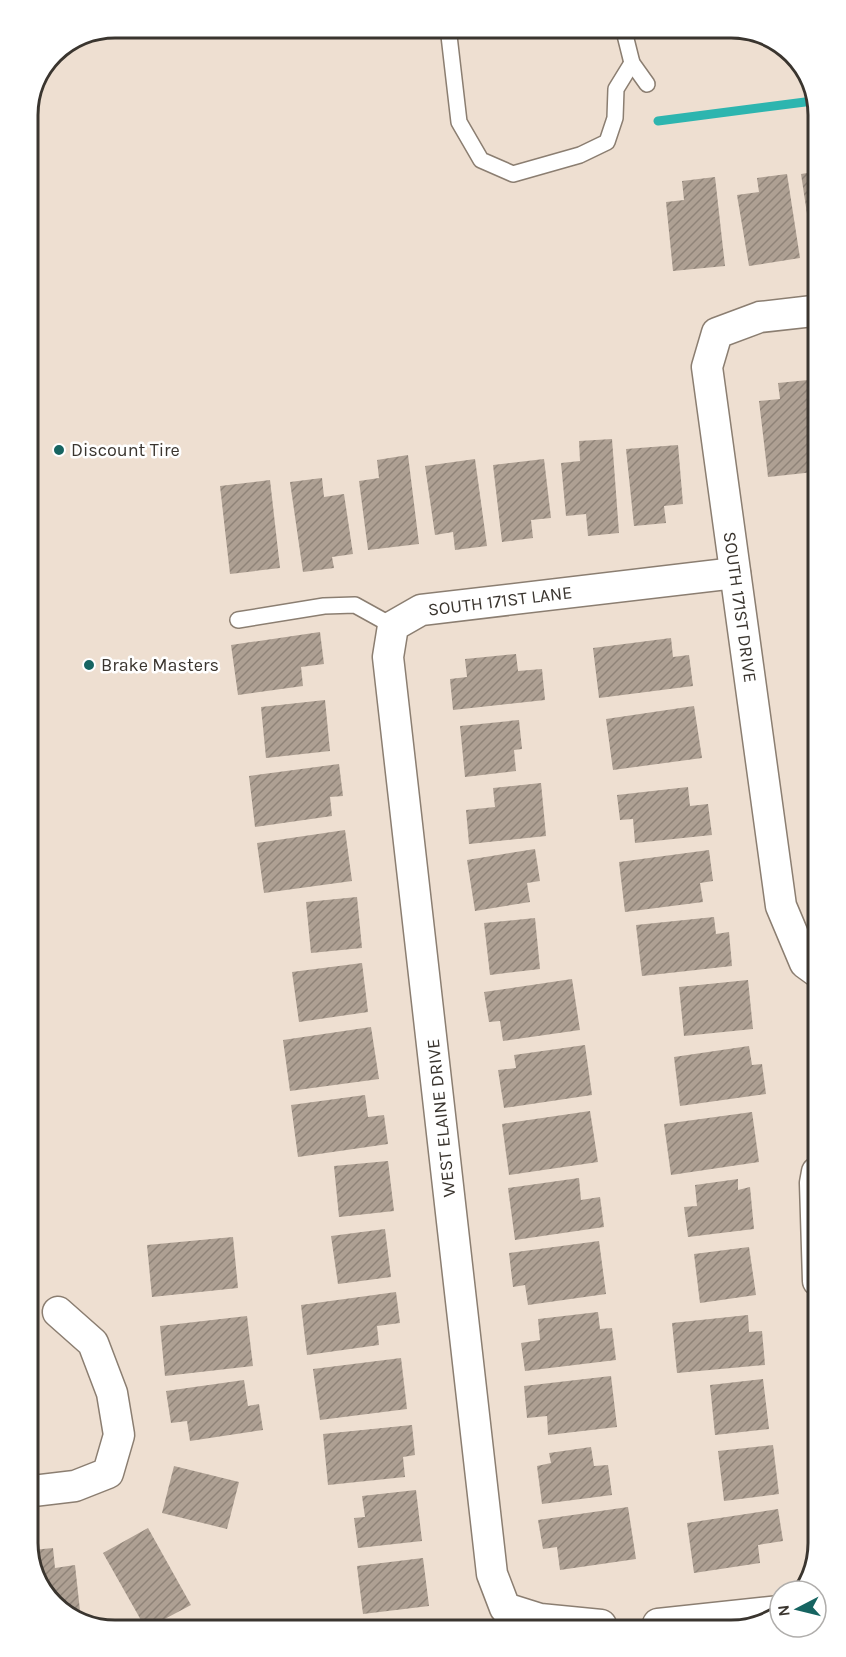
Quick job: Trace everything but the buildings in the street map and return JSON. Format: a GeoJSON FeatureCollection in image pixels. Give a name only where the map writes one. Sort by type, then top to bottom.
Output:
{"type":"FeatureCollection","features":[{"type":"Feature","properties":{"kind":"street","name":"SOUTH 171ST DRIVE"},"geometry":{"type":"LineString","coordinates":[[808,312],[760,317],[717,333],[707,367],[781,906],[805,963],[808,965]]}},
{"type":"Feature","properties":{"kind":"street","name":"SOUTH 171ST LANE"},"geometry":{"type":"LineString","coordinates":[[393,626],[421,610],[735,573]]}},
{"type":"Feature","properties":{"kind":"street","name":"WEST ELAINE DRIVE"},"geometry":{"type":"LineString","coordinates":[[393,626],[388,657],[490,1562],[492,1574],[505,1608],[547,1620]]}},
{"type":"Feature","properties":{"kind":"street"},"geometry":{"type":"LineString","coordinates":[[38,1490],[75,1486],[108,1473],[119,1435],[112,1393],[93,1343],[58,1312]]}},
{"type":"Feature","properties":{"kind":"street"},"geometry":{"type":"LineString","coordinates":[[696,1620],[763,1613]]}},
{"type":"Feature","properties":{"kind":"lane"},"geometry":{"type":"LineString","coordinates":[[449,38],[459,122],[481,160],[513,174],[580,155],[607,142],[615,118],[616,89],[632,63]]}},
{"type":"Feature","properties":{"kind":"lane"},"geometry":{"type":"LineString","coordinates":[[626,38],[632,63],[647,84]]}},
{"type":"Feature","properties":{"kind":"lane"},"geometry":{"type":"LineString","coordinates":[[238,620],[324,606],[355,606],[393,626]]}},
{"type":"Feature","properties":{"kind":"waterway"},"geometry":{"type":"LineString","coordinates":[[658,121],[807,102]]}},
{"type":"Feature","properties":{"kind":"place","name":"Discount Tire"},"geometry":{"type":"Point","coordinates":[59,450]}},
{"type":"Feature","properties":{"kind":"place","name":"Brake Masters"},"geometry":{"type":"Point","coordinates":[89,665]}}]}
